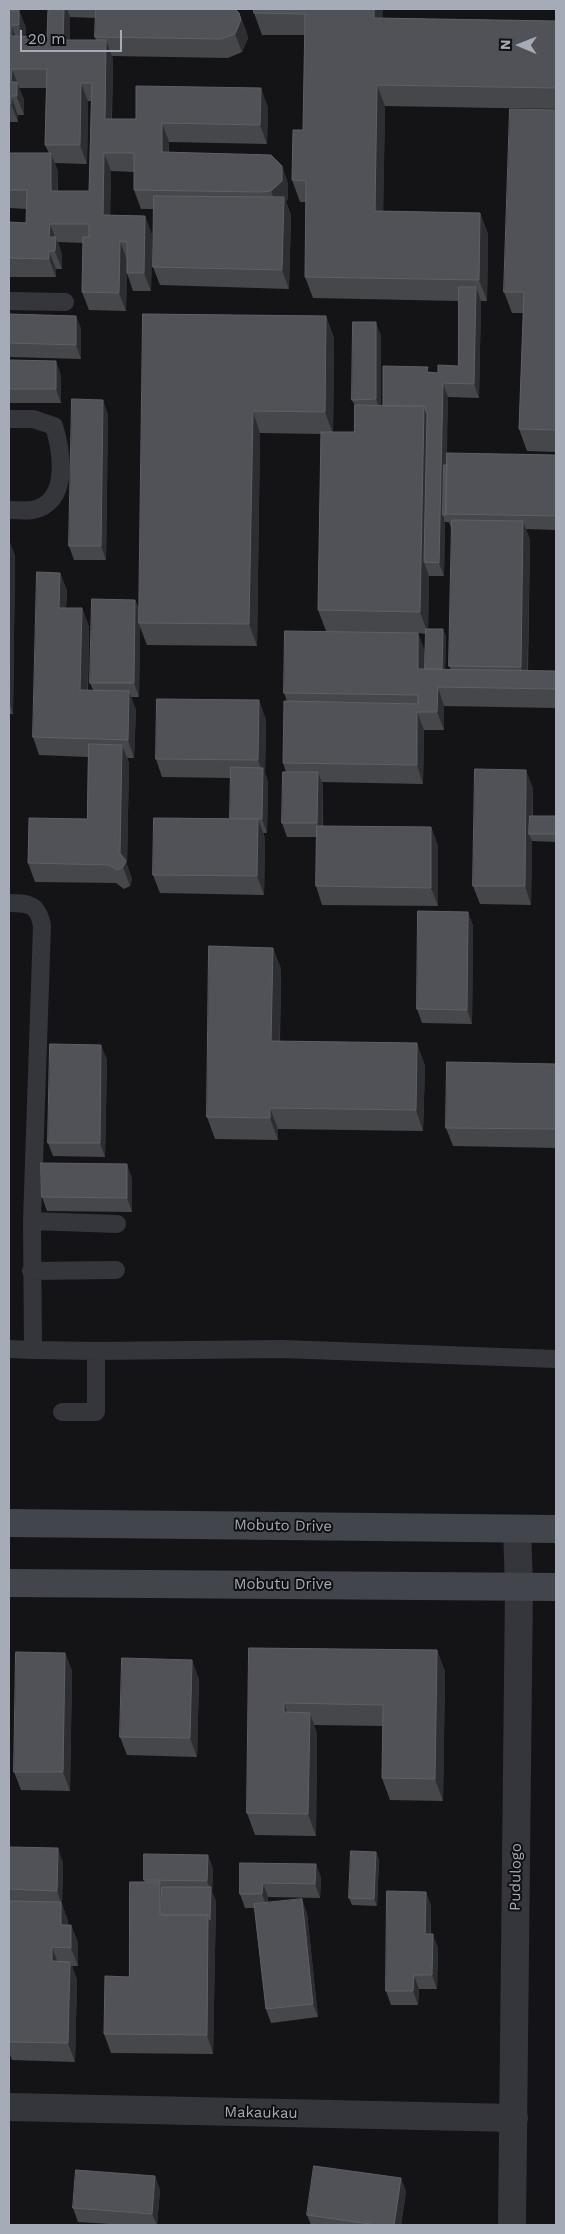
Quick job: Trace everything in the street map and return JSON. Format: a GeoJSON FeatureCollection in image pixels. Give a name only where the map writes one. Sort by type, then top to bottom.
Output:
{"type":"FeatureCollection","features":[{"type":"Feature","properties":{"kind":"main road","name":"Mobuto Drive"},"geometry":{"type":"LineString","coordinates":[[9,1523],[556,1529]]}},
{"type":"Feature","properties":{"kind":"main road","name":"Mobutu Drive"},"geometry":{"type":"LineString","coordinates":[[9,1583],[556,1587]]}},
{"type":"Feature","properties":{"kind":"street","name":"Pudulogo"},"geometry":{"type":"LineString","coordinates":[[512,2225],[519,1587],[517,1529]]}},
{"type":"Feature","properties":{"kind":"street","name":"Makaukau"},"geometry":{"type":"LineString","coordinates":[[9,2107],[514,2118]]}},
{"type":"Feature","properties":{"kind":"lane"},"geometry":{"type":"LineString","coordinates":[[9,301],[65,302]]}},
{"type":"Feature","properties":{"kind":"lane"},"geometry":{"type":"LineString","coordinates":[[9,419],[34,419],[54,426],[61,448],[60,483],[50,502],[34,510],[9,510]]}},
{"type":"Feature","properties":{"kind":"lane"},"geometry":{"type":"LineString","coordinates":[[9,903],[26,903],[32,906],[41,918],[42,926],[32,1221],[33,1350]]}},
{"type":"Feature","properties":{"kind":"lane"},"geometry":{"type":"LineString","coordinates":[[32,1221],[117,1224]]}},
{"type":"Feature","properties":{"kind":"lane"},"geometry":{"type":"LineString","coordinates":[[31,1271],[116,1270]]}},
{"type":"Feature","properties":{"kind":"lane"},"geometry":{"type":"LineString","coordinates":[[9,1349],[96,1351],[282,1349],[556,1359]]}},
{"type":"Feature","properties":{"kind":"lane"},"geometry":{"type":"LineString","coordinates":[[62,1412],[96,1412],[96,1351]]}},
{"type":"Feature","properties":{"kind":"building"},"geometry":{"type":"Polygon","coordinates":[[[9,9],[19,10],[19,25],[11,25],[11,36],[47,37],[48,9],[64,9],[63,40],[106,40],[105,119],[136,119],[136,86],[261,88],[260,125],[162,123],[162,152],[271,155],[282,166],[282,181],[271,191],[260,192],[134,190],[134,153],[104,153],[103,215],[145,216],[144,273],[127,273],[127,242],[120,241],[119,293],[82,292],[83,237],[89,237],[89,224],[50,224],[49,237],[56,237],[55,251],[49,251],[49,259],[9,258],[9,222],[26,223],[27,190],[9,190],[9,153],[51,153],[51,191],[89,191],[92,83],[81,83],[80,145],[45,145],[47,69],[12,69],[11,82],[17,82],[17,96],[11,96],[11,104],[9,104],[9,9]]]}},
{"type":"Feature","properties":{"kind":"building"},"geometry":{"type":"Polygon","coordinates":[[[96,9],[235,9],[239,13],[241,20],[235,34],[221,39],[95,37],[96,9]]]}},
{"type":"Feature","properties":{"kind":"building"},"geometry":{"type":"Polygon","coordinates":[[[254,9],[374,9],[374,18],[556,21],[556,88],[377,85],[375,211],[480,213],[479,280],[305,277],[306,181],[292,180],[293,130],[303,130],[305,14],[254,13],[254,9]]]}},
{"type":"Feature","properties":{"kind":"building"},"geometry":{"type":"Polygon","coordinates":[[[510,109],[556,110],[556,430],[519,429],[524,292],[504,292],[510,109]]]}},
{"type":"Feature","properties":{"kind":"building"},"geometry":{"type":"Polygon","coordinates":[[[154,196],[284,197],[282,270],[153,267],[154,196]]]}},
{"type":"Feature","properties":{"kind":"building"},"geometry":{"type":"Polygon","coordinates":[[[459,287],[476,287],[474,384],[443,383],[439,563],[424,562],[427,414],[424,406],[383,406],[383,366],[428,367],[427,372],[438,373],[438,365],[458,366],[459,287]]]}},
{"type":"Feature","properties":{"kind":"building"},"geometry":{"type":"Polygon","coordinates":[[[9,314],[76,316],[76,345],[9,343],[9,314]]]}},
{"type":"Feature","properties":{"kind":"building"},"geometry":{"type":"Polygon","coordinates":[[[143,314],[326,316],[325,412],[253,411],[249,624],[139,623],[143,314]]]}},
{"type":"Feature","properties":{"kind":"building"},"geometry":{"type":"Polygon","coordinates":[[[353,322],[376,322],[376,399],[352,400],[353,322]]]}},
{"type":"Feature","properties":{"kind":"building"},"geometry":{"type":"Polygon","coordinates":[[[9,360],[56,361],[56,389],[9,389],[9,360]]]}},
{"type":"Feature","properties":{"kind":"building"},"geometry":{"type":"Polygon","coordinates":[[[72,399],[103,400],[101,546],[69,546],[72,399]]]}},
{"type":"Feature","properties":{"kind":"building"},"geometry":{"type":"Polygon","coordinates":[[[355,405],[424,406],[420,612],[318,610],[321,432],[354,432],[355,405]]]}},
{"type":"Feature","properties":{"kind":"building"},"geometry":{"type":"Polygon","coordinates":[[[447,453],[556,455],[556,516],[446,514],[447,453]]]}},
{"type":"Feature","properties":{"kind":"building"},"geometry":{"type":"Polygon","coordinates":[[[444,465],[447,465],[446,515],[443,515],[444,465]]]}},
{"type":"Feature","properties":{"kind":"building"},"geometry":{"type":"Polygon","coordinates":[[[452,520],[523,521],[521,667],[449,666],[452,520]]]}},
{"type":"Feature","properties":{"kind":"building"},"geometry":{"type":"Polygon","coordinates":[[[37,572],[60,573],[59,608],[82,608],[80,690],[129,691],[128,740],[33,737],[37,572]]]}},
{"type":"Feature","properties":{"kind":"building"},"geometry":{"type":"Polygon","coordinates":[[[92,599],[135,600],[134,683],[90,683],[92,599]]]}},
{"type":"Feature","properties":{"kind":"building"},"geometry":{"type":"Polygon","coordinates":[[[426,629],[443,629],[442,669],[425,669],[426,629]]]}},
{"type":"Feature","properties":{"kind":"building"},"geometry":{"type":"Polygon","coordinates":[[[285,631],[418,633],[418,669],[556,671],[556,689],[438,687],[437,712],[417,712],[417,765],[283,763],[284,701],[418,704],[418,695],[284,693],[285,631]]]}},
{"type":"Feature","properties":{"kind":"building"},"geometry":{"type":"Polygon","coordinates":[[[157,699],[259,700],[258,760],[156,759],[157,699]]]}},
{"type":"Feature","properties":{"kind":"building"},"geometry":{"type":"Polygon","coordinates":[[[89,744],[122,745],[120,853],[126,861],[123,867],[117,870],[109,865],[28,863],[29,818],[87,819],[89,744]]]}},
{"type":"Feature","properties":{"kind":"building"},"geometry":{"type":"Polygon","coordinates":[[[231,767],[263,768],[262,819],[230,818],[231,767]]]}},
{"type":"Feature","properties":{"kind":"building"},"geometry":{"type":"Polygon","coordinates":[[[475,769],[526,770],[525,886],[473,886],[475,769]]]}},
{"type":"Feature","properties":{"kind":"building"},"geometry":{"type":"Polygon","coordinates":[[[283,772],[318,772],[317,823],[282,823],[283,772]]]}},
{"type":"Feature","properties":{"kind":"building"},"geometry":{"type":"Polygon","coordinates":[[[530,816],[556,816],[556,834],[529,834],[530,816]]]}},
{"type":"Feature","properties":{"kind":"building"},"geometry":{"type":"Polygon","coordinates":[[[154,818],[258,819],[257,876],[153,875],[154,818]]]}},
{"type":"Feature","properties":{"kind":"building"},"geometry":{"type":"Polygon","coordinates":[[[317,826],[431,827],[431,888],[316,886],[317,826]]]}},
{"type":"Feature","properties":{"kind":"building"},"geometry":{"type":"Polygon","coordinates":[[[418,911],[468,912],[467,1010],[417,1009],[418,911]]]}},
{"type":"Feature","properties":{"kind":"building"},"geometry":{"type":"Polygon","coordinates":[[[209,946],[273,948],[271,1041],[417,1043],[416,1110],[270,1108],[270,1118],[207,1117],[209,946]]]}},
{"type":"Feature","properties":{"kind":"building"},"geometry":{"type":"Polygon","coordinates":[[[50,1044],[101,1045],[100,1143],[48,1143],[50,1044]]]}},
{"type":"Feature","properties":{"kind":"building"},"geometry":{"type":"Polygon","coordinates":[[[447,1062],[556,1064],[556,1129],[446,1128],[447,1062]]]}},
{"type":"Feature","properties":{"kind":"building"},"geometry":{"type":"Polygon","coordinates":[[[41,1163],[127,1164],[127,1198],[42,1197],[41,1163]]]}},
{"type":"Feature","properties":{"kind":"building"},"geometry":{"type":"Polygon","coordinates":[[[249,1648],[437,1650],[435,1779],[382,1778],[383,1705],[284,1703],[284,1712],[310,1713],[308,1814],[247,1813],[249,1648]]]}},
{"type":"Feature","properties":{"kind":"building"},"geometry":{"type":"Polygon","coordinates":[[[16,1652],[65,1653],[63,1772],[14,1772],[16,1652]]]}},
{"type":"Feature","properties":{"kind":"building"},"geometry":{"type":"Polygon","coordinates":[[[122,1658],[192,1660],[190,1738],[120,1737],[122,1658]]]}},
{"type":"Feature","properties":{"kind":"building"},"geometry":{"type":"Polygon","coordinates":[[[9,1847],[58,1848],[57,1891],[9,1889],[9,1847]]]}},
{"type":"Feature","properties":{"kind":"building"},"geometry":{"type":"Polygon","coordinates":[[[351,1851],[376,1852],[374,1899],[349,1898],[351,1851]]]}},
{"type":"Feature","properties":{"kind":"building"},"geometry":{"type":"Polygon","coordinates":[[[144,1854],[208,1855],[207,1881],[144,1880],[144,1854]]]}},
{"type":"Feature","properties":{"kind":"building"},"geometry":{"type":"Polygon","coordinates":[[[240,1863],[316,1864],[315,1884],[263,1883],[262,1894],[240,1894],[240,1863]]]}},
{"type":"Feature","properties":{"kind":"building"},"geometry":{"type":"Polygon","coordinates":[[[130,1882],[160,1882],[160,1915],[208,1915],[207,2035],[104,2034],[105,1976],[129,1977],[130,1882]]]}},
{"type":"Feature","properties":{"kind":"building"},"geometry":{"type":"Polygon","coordinates":[[[162,1887],[211,1887],[210,1920],[208,1915],[161,1915],[162,1887]]]}},
{"type":"Feature","properties":{"kind":"building"},"geometry":{"type":"Polygon","coordinates":[[[387,1891],[426,1892],[425,1934],[433,1934],[432,1975],[414,1975],[413,1991],[386,1991],[387,1891]]]}},
{"type":"Feature","properties":{"kind":"building"},"geometry":{"type":"Polygon","coordinates":[[[302,1899],[313,2004],[266,2009],[254,1904],[302,1899]]]}},
{"type":"Feature","properties":{"kind":"building"},"geometry":{"type":"Polygon","coordinates":[[[9,1901],[61,1902],[61,1925],[71,1925],[71,1948],[52,1947],[52,1961],[70,1962],[68,2043],[9,2042],[9,1901]]]}},
{"type":"Feature","properties":{"kind":"building"},"geometry":{"type":"Polygon","coordinates":[[[314,2166],[401,2178],[394,2225],[377,2225],[307,2215],[314,2166]]]}},
{"type":"Feature","properties":{"kind":"building"},"geometry":{"type":"Polygon","coordinates":[[[76,2170],[155,2176],[152,2214],[73,2208],[76,2170]]]}}]}
